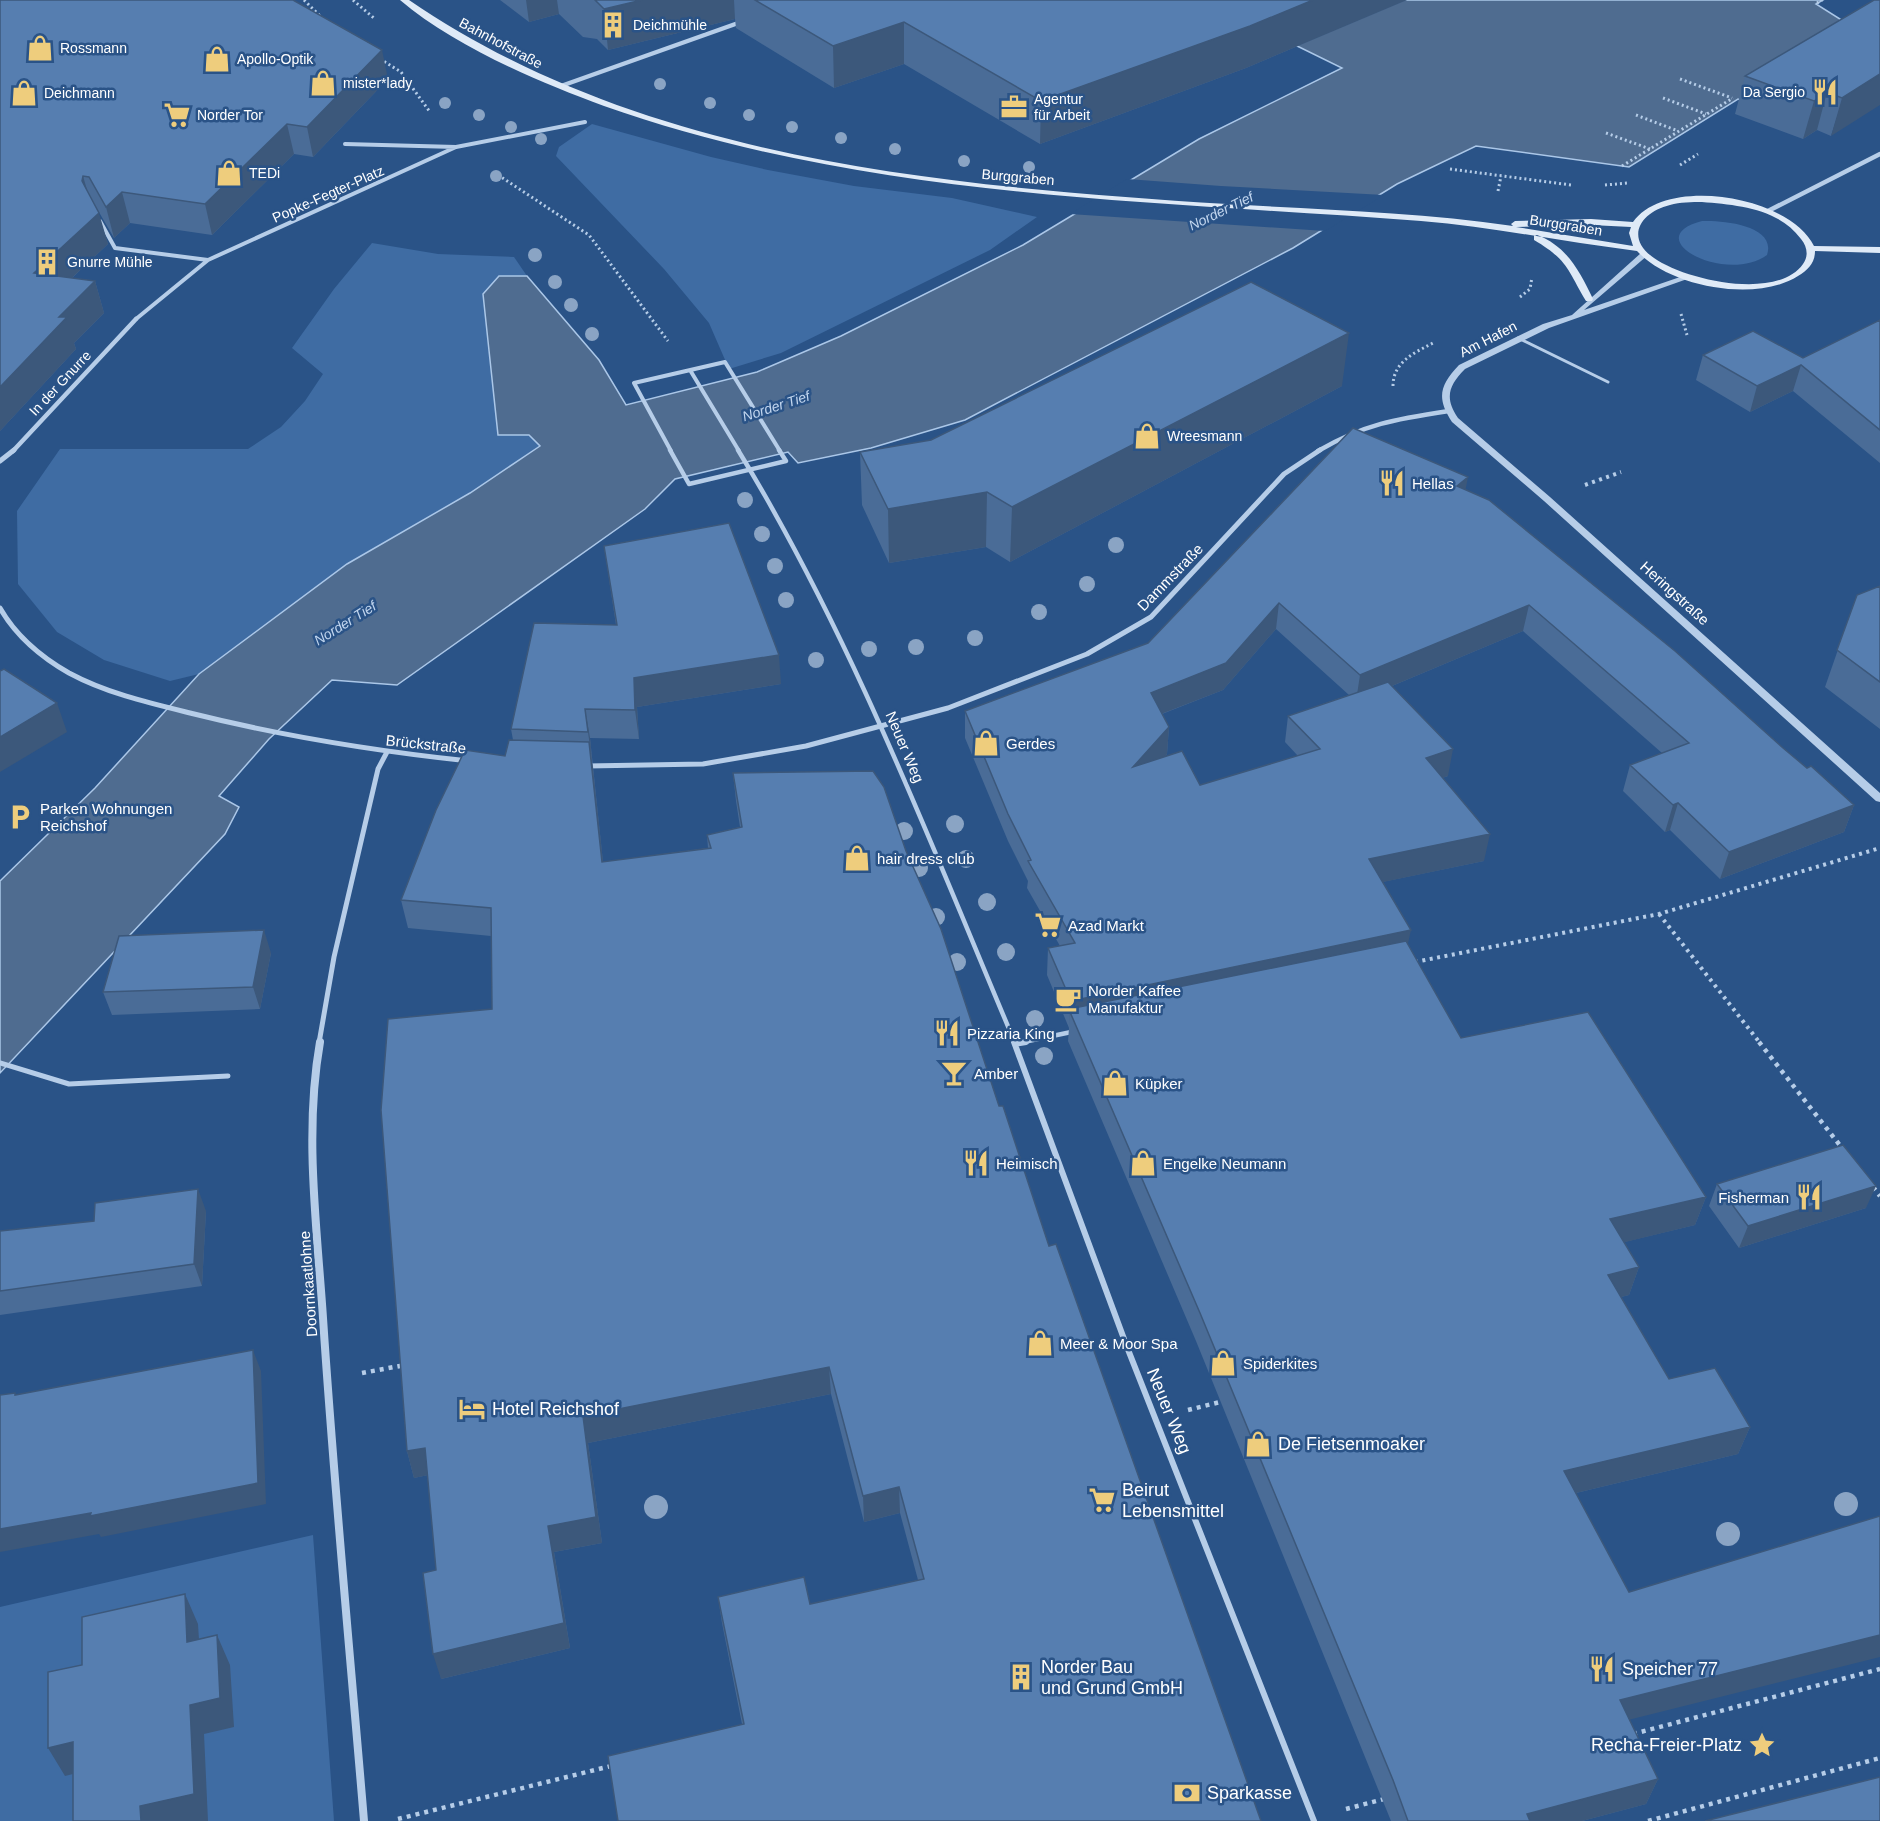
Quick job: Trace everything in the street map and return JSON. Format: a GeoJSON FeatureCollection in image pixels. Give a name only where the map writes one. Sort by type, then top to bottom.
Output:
{"type":"FeatureCollection","features":[{"type":"Feature","properties":{"kind":"main road","name":"Bahnhofstraße"},"geometry":{"type":"LineString","coordinates":[[404,0],[472,46],[558,87]]}},
{"type":"Feature","properties":{"kind":"main road","name":"Burggraben"},"geometry":{"type":"LineString","coordinates":[[558,87],[682,129],[773,154],[864,172],[1041,193],[1488,225],[1641,252],[1662,268],[1686,278],[1720,285],[1754,286],[1783,281],[1803,270],[1811,255],[1811,248]]}},
{"type":"Feature","properties":{"kind":"main road"},"geometry":{"type":"LineString","coordinates":[[1641,252],[1633,237],[1634,225],[1647,211],[1671,202],[1702,199],[1736,202],[1768,212],[1791,224],[1804,235],[1811,248],[1880,250]]}},
{"type":"Feature","properties":{"kind":"main road","name":"Burggraben"},"geometry":{"type":"LineString","coordinates":[[1488,225],[1591,222],[1634,225]]}},
{"type":"Feature","properties":{"kind":"main road"},"geometry":{"type":"LineString","coordinates":[[1528,232],[1562,252],[1571,263],[1589,299]]}},
{"type":"Feature","properties":{"kind":"street"},"geometry":{"type":"LineString","coordinates":[[558,87],[744,21]]}},
{"type":"Feature","properties":{"kind":"street","name":"Popke-Fegter-Platz"},"geometry":{"type":"LineString","coordinates":[[345,144],[456,147],[585,122]]}},
{"type":"Feature","properties":{"kind":"street","name":"Popke-Fegter-Platz"},"geometry":{"type":"LineString","coordinates":[[136,319],[208,260],[456,147]]}},
{"type":"Feature","properties":{"kind":"street"},"geometry":{"type":"LineString","coordinates":[[1768,212],[1880,154]]}},
{"type":"Feature","properties":{"kind":"street"},"geometry":{"type":"LineString","coordinates":[[99,220],[115,248],[208,260]]}},
{"type":"Feature","properties":{"kind":"street","name":"Am Hafen"},"geometry":{"type":"LineString","coordinates":[[1572,316],[1641,252]]}},
{"type":"Feature","properties":{"kind":"street","name":"Am Hafen"},"geometry":{"type":"LineString","coordinates":[[1449,411],[1445,391],[1451,378],[1462,367],[1518,338],[1572,316],[1651,292],[1686,278]]}},
{"type":"Feature","properties":{"kind":"street","name":"In der Gnurre"},"geometry":{"type":"LineString","coordinates":[[0,461],[136,319]]}},
{"type":"Feature","properties":{"kind":"street"},"geometry":{"type":"LineString","coordinates":[[725,362],[786,461],[689,484],[634,383],[690,370],[725,362]]}},
{"type":"Feature","properties":{"kind":"street","name":"Neuer Weg"},"geometry":{"type":"LineString","coordinates":[[690,370],[750,470],[824,603],[882,726],[1015,1044],[1156,1418],[1314,1819]]}},
{"type":"Feature","properties":{"kind":"street","name":"Dammstraße"},"geometry":{"type":"LineString","coordinates":[[882,726],[948,708],[1087,654],[1151,617],[1284,474],[1319,450],[1359,429],[1386,420],[1449,411]]}},
{"type":"Feature","properties":{"kind":"street","name":"Heringstraße"},"geometry":{"type":"LineString","coordinates":[[1449,411],[1464,430],[1547,499],[1880,799]]}},
{"type":"Feature","properties":{"kind":"street","name":"Brückstraße"},"geometry":{"type":"LineString","coordinates":[[0,609],[27,643],[70,674],[161,706],[287,737],[387,753],[480,761]]}},
{"type":"Feature","properties":{"kind":"street"},"geometry":{"type":"LineString","coordinates":[[577,766],[703,764],[807,746],[882,726]]}},
{"type":"Feature","properties":{"kind":"street","name":"Doornkaatlohne"},"geometry":{"type":"LineString","coordinates":[[364,1821],[327,1380],[312,1151],[315,1069],[334,957],[378,769],[387,753]]}},
{"type":"Feature","properties":{"kind":"street"},"geometry":{"type":"LineString","coordinates":[[1015,1044],[1084,1030]]}},
{"type":"Feature","properties":{"kind":"lane"},"geometry":{"type":"LineString","coordinates":[[1518,338],[1608,382]]}},
{"type":"Feature","properties":{"kind":"lane"},"geometry":{"type":"LineString","coordinates":[[0,1063],[29,1074],[69,1084],[228,1076]]}},
{"type":"Feature","properties":{"kind":"path"},"geometry":{"type":"LineString","coordinates":[[304,0],[326,21]]}},
{"type":"Feature","properties":{"kind":"path"},"geometry":{"type":"LineString","coordinates":[[1817,3],[1822,0]]}},
{"type":"Feature","properties":{"kind":"path"},"geometry":{"type":"LineString","coordinates":[[372,53],[400,72],[456,147],[589,235],[690,370]]}},
{"type":"Feature","properties":{"kind":"path"},"geometry":{"type":"LineString","coordinates":[[1622,166],[1733,98],[1680,79]]}},
{"type":"Feature","properties":{"kind":"path"},"geometry":{"type":"LineString","coordinates":[[1662,98],[1706,114]]}},
{"type":"Feature","properties":{"kind":"path"},"geometry":{"type":"LineString","coordinates":[[1636,115],[1679,131]]}},
{"type":"Feature","properties":{"kind":"path"},"geometry":{"type":"LineString","coordinates":[[1606,133],[1650,149]]}},
{"type":"Feature","properties":{"kind":"path"},"geometry":{"type":"LineString","coordinates":[[1675,168],[1698,154]]}},
{"type":"Feature","properties":{"kind":"path"},"geometry":{"type":"LineString","coordinates":[[1450,169],[1573,185]]}},
{"type":"Feature","properties":{"kind":"path"},"geometry":{"type":"LineString","coordinates":[[1596,186],[1636,180]]}},
{"type":"Feature","properties":{"kind":"path"},"geometry":{"type":"LineString","coordinates":[[1404,964],[1659,914],[1880,848]]}},
{"type":"Feature","properties":{"kind":"path"},"geometry":{"type":"LineString","coordinates":[[1659,914],[1846,1153]]}},
{"type":"Feature","properties":{"kind":"path"},"geometry":{"type":"LineString","coordinates":[[1866,1179],[1880,1196]]}},
{"type":"Feature","properties":{"kind":"path"},"geometry":{"type":"LineString","coordinates":[[327,1380],[409,1364]]}},
{"type":"Feature","properties":{"kind":"path"},"geometry":{"type":"LineString","coordinates":[[1156,1418],[1232,1399]]}},
{"type":"Feature","properties":{"kind":"path"},"geometry":{"type":"LineString","coordinates":[[1627,1735],[1880,1669]]}},
{"type":"Feature","properties":{"kind":"path"},"geometry":{"type":"LineString","coordinates":[[1648,1821],[1880,1758]]}},
{"type":"Feature","properties":{"kind":"path"},"geometry":{"type":"LineString","coordinates":[[391,1821],[620,1764]]}},
{"type":"Feature","properties":{"kind":"path"},"geometry":{"type":"LineString","coordinates":[[1314,1819],[1394,1796]]}},
{"type":"Feature","properties":{"kind":"shaded area"},"geometry":{"type":"Polygon","coordinates":[[[592,124],[711,157],[768,170],[854,186],[952,198],[1037,217],[990,250],[781,353],[729,369],[709,323],[664,269],[556,156],[559,147],[592,124]]]}},
{"type":"Feature","properties":{"kind":"shaded area"},"geometry":{"type":"Polygon","coordinates":[[[1702,221],[1734,223],[1756,231],[1764,237],[1768,245],[1767,255],[1749,263],[1730,265],[1694,256],[1683,247],[1679,238],[1684,229],[1702,221]]]}},
{"type":"Feature","properties":{"kind":"shaded area"},"geometry":{"type":"Polygon","coordinates":[[[372,243],[438,254],[514,257],[527,276],[499,276],[529,435],[540,446],[470,493],[347,564],[199,674],[170,681],[104,660],[57,632],[18,584],[17,511],[60,449],[248,449],[281,427],[305,401],[323,374],[292,348],[334,289],[372,243]]]}},
{"type":"Feature","properties":{"kind":"shaded area"},"geometry":{"type":"Polygon","coordinates":[[[313,1535],[334,1821],[0,1821],[0,1607],[313,1535]]]}},
{"type":"Feature","properties":{"kind":"water","name":"Norder Tief"},"geometry":{"type":"Polygon","coordinates":[[[1401,0],[1823,0],[1816,4],[1859,31],[1748,102],[1738,99],[1629,167],[1476,146],[1397,184],[1293,248],[965,420],[871,448],[798,463],[788,452],[675,479],[645,509],[397,685],[332,680],[269,739],[219,796],[239,807],[225,834],[0,1073],[0,881],[95,788],[199,674],[347,564],[470,493],[540,446],[529,435],[498,435],[483,294],[499,276],[527,276],[599,360],[626,405],[757,372],[841,336],[1023,245],[1199,139],[1342,68],[1289,42],[1401,0]]]}},
{"type":"Feature","properties":{"kind":"pier"},"geometry":{"type":"Polygon","coordinates":[[[1127,179],[1384,195],[1325,231],[1070,214],[1127,179]]]}},
{"type":"Feature","properties":{"kind":"building","name":"Norder Tor"},"geometry":{"type":"Polygon","coordinates":[[[0,0],[293,0],[382,50],[307,127],[287,124],[205,204],[122,192],[106,207],[89,177],[83,176],[82,181],[99,213],[34,273],[95,281],[59,317],[67,317],[0,387],[0,0]]]}},
{"type":"Feature","properties":{"kind":"building"},"geometry":{"type":"Polygon","coordinates":[[[595,0],[642,0],[604,9],[595,0]]]}},
{"type":"Feature","properties":{"kind":"building"},"geometry":{"type":"Polygon","coordinates":[[[755,0],[1313,0],[1250,26],[1041,101],[904,22],[833,46],[755,0]]]}},
{"type":"Feature","properties":{"kind":"building"},"geometry":{"type":"Polygon","coordinates":[[[1874,0],[1880,0],[1880,74],[1842,98],[1827,92],[1814,101],[1745,76],[1874,0]]]}},
{"type":"Feature","properties":{"kind":"building"},"geometry":{"type":"Polygon","coordinates":[[[1251,282],[1349,333],[1012,507],[987,492],[888,509],[860,452],[931,440],[1251,282]]]}},
{"type":"Feature","properties":{"kind":"building"},"geometry":{"type":"Polygon","coordinates":[[[1880,320],[1880,430],[1801,365],[1757,386],[1703,355],[1753,331],[1803,358],[1880,320]]]}},
{"type":"Feature","properties":{"kind":"building"},"geometry":{"type":"Polygon","coordinates":[[[1353,428],[1468,477],[1457,486],[1489,500],[1675,651],[1783,748],[1807,768],[1811,766],[1854,805],[1729,852],[1678,803],[1673,805],[1630,765],[1689,743],[1529,605],[1360,675],[1279,603],[1226,663],[1151,693],[1169,727],[1133,767],[1182,751],[1200,785],[1320,749],[1288,716],[1388,682],[1453,749],[1426,758],[1490,834],[1369,859],[1411,930],[1071,1001],[1048,948],[1075,943],[1028,861],[1031,860],[1008,814],[965,711],[1148,643],[1353,428]]]}},
{"type":"Feature","properties":{"kind":"building"},"geometry":{"type":"Polygon","coordinates":[[[729,523],[779,655],[634,678],[635,710],[585,709],[588,732],[511,729],[534,623],[617,625],[604,546],[729,523]]]}},
{"type":"Feature","properties":{"kind":"building"},"geometry":{"type":"Polygon","coordinates":[[[1880,586],[1880,682],[1837,650],[1857,595],[1880,586]]]}},
{"type":"Feature","properties":{"kind":"building"},"geometry":{"type":"Polygon","coordinates":[[[4,669],[57,703],[0,737],[0,671],[4,669]]]}},
{"type":"Feature","properties":{"kind":"building"},"geometry":{"type":"Polygon","coordinates":[[[509,740],[589,742],[602,862],[711,848],[707,835],[742,827],[733,773],[873,771],[884,787],[906,851],[941,929],[999,1106],[1003,1106],[1049,1246],[1056,1244],[1261,1821],[618,1821],[608,1756],[744,1724],[718,1597],[804,1577],[810,1604],[924,1579],[899,1487],[863,1496],[829,1367],[583,1416],[596,1517],[548,1526],[564,1623],[433,1654],[423,1573],[436,1570],[425,1448],[407,1451],[381,1110],[388,1019],[492,1009],[491,908],[401,900],[436,810],[465,750],[505,756],[509,740]]]}},
{"type":"Feature","properties":{"kind":"building"},"geometry":{"type":"Polygon","coordinates":[[[264,930],[253,987],[103,992],[119,936],[264,930]]]}},
{"type":"Feature","properties":{"kind":"building"},"geometry":{"type":"Polygon","coordinates":[[[1406,941],[1461,1038],[1588,1012],[1706,1197],[1610,1219],[1639,1267],[1608,1275],[1669,1379],[1715,1368],[1750,1427],[1564,1471],[1629,1592],[1880,1516],[1880,1635],[1620,1700],[1658,1779],[1527,1814],[1530,1821],[1408,1821],[1200,1313],[1070,1012],[1076,1011],[1074,1008],[1406,941]]]}},
{"type":"Feature","properties":{"kind":"building"},"geometry":{"type":"Polygon","coordinates":[[[1843,1145],[1876,1186],[1748,1226],[1717,1184],[1843,1145]]]}},
{"type":"Feature","properties":{"kind":"building"},"geometry":{"type":"Polygon","coordinates":[[[198,1189],[194,1264],[0,1291],[0,1231],[94,1221],[95,1203],[198,1189]]]}},
{"type":"Feature","properties":{"kind":"building"},"geometry":{"type":"Polygon","coordinates":[[[253,1350],[258,1483],[90,1516],[91,1513],[0,1529],[0,1395],[15,1393],[15,1395],[253,1350]]]}},
{"type":"Feature","properties":{"kind":"building"},"geometry":{"type":"Polygon","coordinates":[[[185,1594],[187,1642],[217,1635],[220,1698],[190,1705],[194,1794],[140,1806],[141,1821],[73,1821],[73,1742],[48,1748],[48,1672],[82,1665],[82,1617],[185,1594]]]}},
{"type":"Feature","properties":{"kind":"building"},"geometry":{"type":"Polygon","coordinates":[[[1880,1777],[1880,1821],[1705,1821],[1880,1777]]]}},
{"type":"Feature","properties":{"kind":"place","name":"Deichmühle"},"geometry":{"type":"Point","coordinates":[613,25]}},
{"type":"Feature","properties":{"kind":"place","name":"Rossmann"},"geometry":{"type":"Point","coordinates":[40,48]}},
{"type":"Feature","properties":{"kind":"place","name":"Apollo-Optik"},"geometry":{"type":"Point","coordinates":[217,59]}},
{"type":"Feature","properties":{"kind":"place","name":"mister*lady"},"geometry":{"type":"Point","coordinates":[323,83]}},
{"type":"Feature","properties":{"kind":"place","name":"Da Sergio"},"geometry":{"type":"Point","coordinates":[1825,92]}},
{"type":"Feature","properties":{"kind":"place","name":"Deichmann"},"geometry":{"type":"Point","coordinates":[24,93]}},
{"type":"Feature","properties":{"kind":"place","name":"Agentur für Arbeit"},"geometry":{"type":"Point","coordinates":[1014,107]}},
{"type":"Feature","properties":{"kind":"place","name":"Norder Tor"},"geometry":{"type":"Point","coordinates":[177,115]}},
{"type":"Feature","properties":{"kind":"place","name":"TEDi"},"geometry":{"type":"Point","coordinates":[229,173]}},
{"type":"Feature","properties":{"kind":"place","name":"Gnurre Mühle"},"geometry":{"type":"Point","coordinates":[47,262]}},
{"type":"Feature","properties":{"kind":"place","name":"Wreesmann"},"geometry":{"type":"Point","coordinates":[1147,436]}},
{"type":"Feature","properties":{"kind":"place","name":"Hellas"},"geometry":{"type":"Point","coordinates":[1392,483]}},
{"type":"Feature","properties":{"kind":"place","name":"Gerdes"},"geometry":{"type":"Point","coordinates":[986,743]}},
{"type":"Feature","properties":{"kind":"place","name":"Parken Wohnungen Reichshof"},"geometry":{"type":"Point","coordinates":[20,817]}},
{"type":"Feature","properties":{"kind":"place","name":"hair dress club"},"geometry":{"type":"Point","coordinates":[857,858]}},
{"type":"Feature","properties":{"kind":"place","name":"Azad Markt"},"geometry":{"type":"Point","coordinates":[1048,925]}},
{"type":"Feature","properties":{"kind":"place","name":"Norder Kaffee Manufaktur"},"geometry":{"type":"Point","coordinates":[1068,999]}},
{"type":"Feature","properties":{"kind":"place","name":"Pizzaria King"},"geometry":{"type":"Point","coordinates":[947,1033]}},
{"type":"Feature","properties":{"kind":"place","name":"Amber"},"geometry":{"type":"Point","coordinates":[954,1073]}},
{"type":"Feature","properties":{"kind":"place","name":"Küpker"},"geometry":{"type":"Point","coordinates":[1115,1083]}},
{"type":"Feature","properties":{"kind":"place","name":"Heimisch"},"geometry":{"type":"Point","coordinates":[976,1163]}},
{"type":"Feature","properties":{"kind":"place","name":"Engelke Neumann"},"geometry":{"type":"Point","coordinates":[1143,1163]}},
{"type":"Feature","properties":{"kind":"place","name":"Fisherman"},"geometry":{"type":"Point","coordinates":[1809,1197]}},
{"type":"Feature","properties":{"kind":"place","name":"Meer & Moor Spa"},"geometry":{"type":"Point","coordinates":[1040,1343]}},
{"type":"Feature","properties":{"kind":"place","name":"Spiderkites"},"geometry":{"type":"Point","coordinates":[1223,1363]}},
{"type":"Feature","properties":{"kind":"place","name":"Hotel Reichshof"},"geometry":{"type":"Point","coordinates":[472,1409]}},
{"type":"Feature","properties":{"kind":"place","name":"De Fietsenmoaker"},"geometry":{"type":"Point","coordinates":[1258,1444]}},
{"type":"Feature","properties":{"kind":"place","name":"Beirut Lebensmittel"},"geometry":{"type":"Point","coordinates":[1102,1500]}},
{"type":"Feature","properties":{"kind":"place","name":"Speicher 77"},"geometry":{"type":"Point","coordinates":[1602,1669]}},
{"type":"Feature","properties":{"kind":"place","name":"Norder Bau und Grund GmbH"},"geometry":{"type":"Point","coordinates":[1021,1677]}},
{"type":"Feature","properties":{"kind":"place","name":"Recha-Freier-Platz"},"geometry":{"type":"Point","coordinates":[1762,1745]}},
{"type":"Feature","properties":{"kind":"place","name":"Sparkasse"},"geometry":{"type":"Point","coordinates":[1187,1793]}}]}
